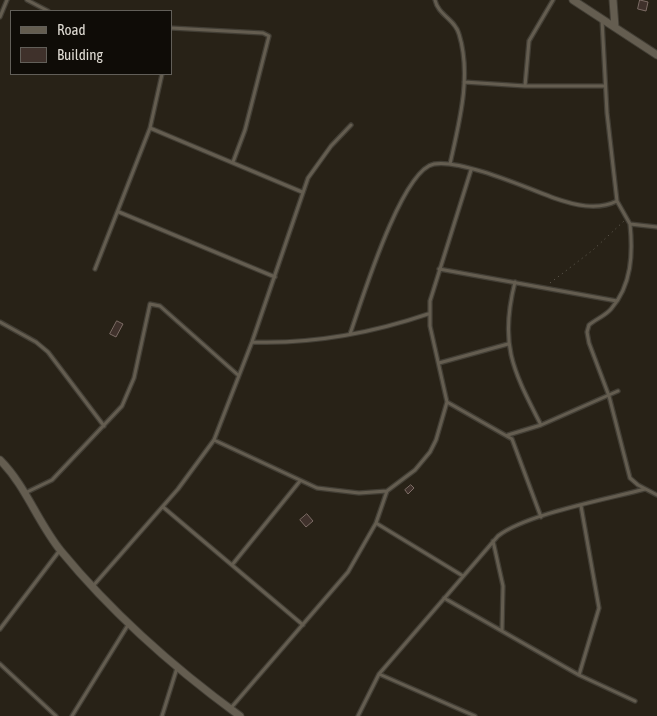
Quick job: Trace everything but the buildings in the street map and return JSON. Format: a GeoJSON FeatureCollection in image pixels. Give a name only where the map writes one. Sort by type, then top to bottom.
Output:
{"type":"FeatureCollection","features":[{"type":"Feature","properties":{"kind":"street"},"geometry":{"type":"LineString","coordinates":[[573,0],[657,55]]}},
{"type":"Feature","properties":{"kind":"street"},"geometry":{"type":"LineString","coordinates":[[613,0],[615,27]]}},
{"type":"Feature","properties":{"kind":"street"},"geometry":{"type":"LineString","coordinates":[[0,460],[24,493],[60,550],[93,586],[129,624],[177,668],[240,716]]}},
{"type":"Feature","properties":{"kind":"lane"},"geometry":{"type":"LineString","coordinates":[[0,17],[7,0]]}},
{"type":"Feature","properties":{"kind":"lane"},"geometry":{"type":"LineString","coordinates":[[27,0],[46,10]]}},
{"type":"Feature","properties":{"kind":"lane"},"geometry":{"type":"LineString","coordinates":[[435,0],[439,10],[456,25],[462,44],[464,82],[461,112],[450,164]]}},
{"type":"Feature","properties":{"kind":"lane"},"geometry":{"type":"LineString","coordinates":[[526,86],[529,41],[553,0]]}},
{"type":"Feature","properties":{"kind":"lane"},"geometry":{"type":"LineString","coordinates":[[602,19],[605,86],[617,201],[630,224],[631,262],[617,301],[606,314],[590,325],[587,332],[589,343],[608,396],[628,473],[633,482],[657,495]]}},
{"type":"Feature","properties":{"kind":"lane"},"geometry":{"type":"LineString","coordinates":[[172,28],[263,33],[269,36],[245,130],[233,162]]}},
{"type":"Feature","properties":{"kind":"lane"},"geometry":{"type":"LineString","coordinates":[[95,268],[119,212],[150,128],[162,75]]}},
{"type":"Feature","properties":{"kind":"lane"},"geometry":{"type":"LineString","coordinates":[[464,82],[526,86],[605,86]]}},
{"type":"Feature","properties":{"kind":"lane"},"geometry":{"type":"LineString","coordinates":[[93,586],[163,507],[202,459],[214,440],[252,342],[302,192],[317,162],[351,125]]}},
{"type":"Feature","properties":{"kind":"lane"},"geometry":{"type":"LineString","coordinates":[[150,128],[302,192]]}},
{"type":"Feature","properties":{"kind":"lane"},"geometry":{"type":"LineString","coordinates":[[350,334],[392,222],[411,185],[427,166],[450,164],[574,204],[604,206],[617,201]]}},
{"type":"Feature","properties":{"kind":"lane"},"geometry":{"type":"LineString","coordinates":[[214,440],[300,481],[338,492],[387,491],[415,470],[430,452],[443,421],[447,402],[428,314],[439,268],[471,170]]}},
{"type":"Feature","properties":{"kind":"lane"},"geometry":{"type":"LineString","coordinates":[[119,212],[275,277]]}},
{"type":"Feature","properties":{"kind":"lane"},"geometry":{"type":"LineString","coordinates":[[630,224],[657,227]]}},
{"type":"Feature","properties":{"kind":"lane"},"geometry":{"type":"LineString","coordinates":[[439,268],[617,301]]}},
{"type":"Feature","properties":{"kind":"lane"},"geometry":{"type":"LineString","coordinates":[[515,282],[508,320],[508,344],[519,382],[541,425]]}},
{"type":"Feature","properties":{"kind":"lane"},"geometry":{"type":"LineString","coordinates":[[24,493],[52,480],[122,406],[130,391],[150,304],[160,306],[238,375]]}},
{"type":"Feature","properties":{"kind":"lane"},"geometry":{"type":"LineString","coordinates":[[252,342],[298,342],[350,334],[428,314]]}},
{"type":"Feature","properties":{"kind":"lane"},"geometry":{"type":"LineString","coordinates":[[0,322],[36,342],[48,352],[104,426]]}},
{"type":"Feature","properties":{"kind":"lane"},"geometry":{"type":"LineString","coordinates":[[439,363],[508,344]]}},
{"type":"Feature","properties":{"kind":"lane"},"geometry":{"type":"LineString","coordinates":[[508,435],[541,425],[618,392]]}},
{"type":"Feature","properties":{"kind":"lane"},"geometry":{"type":"LineString","coordinates":[[447,402],[508,435],[519,454],[541,517]]}},
{"type":"Feature","properties":{"kind":"lane"},"geometry":{"type":"LineString","coordinates":[[232,565],[300,481]]}},
{"type":"Feature","properties":{"kind":"lane"},"geometry":{"type":"LineString","coordinates":[[358,716],[379,674],[493,541],[506,530],[541,517],[645,489]]}},
{"type":"Feature","properties":{"kind":"lane"},"geometry":{"type":"LineString","coordinates":[[230,709],[348,572],[376,523],[387,491]]}},
{"type":"Feature","properties":{"kind":"lane"},"geometry":{"type":"LineString","coordinates":[[579,676],[599,608],[581,506]]}},
{"type":"Feature","properties":{"kind":"lane"},"geometry":{"type":"LineString","coordinates":[[163,507],[303,625]]}},
{"type":"Feature","properties":{"kind":"lane"},"geometry":{"type":"LineString","coordinates":[[376,523],[463,576]]}},
{"type":"Feature","properties":{"kind":"lane"},"geometry":{"type":"LineString","coordinates":[[493,541],[502,572],[502,630]]}},
{"type":"Feature","properties":{"kind":"lane"},"geometry":{"type":"LineString","coordinates":[[0,629],[60,550]]}},
{"type":"Feature","properties":{"kind":"lane"},"geometry":{"type":"LineString","coordinates":[[444,598],[579,676],[635,701]]}},
{"type":"Feature","properties":{"kind":"lane"},"geometry":{"type":"LineString","coordinates":[[72,716],[129,624]]}},
{"type":"Feature","properties":{"kind":"lane"},"geometry":{"type":"LineString","coordinates":[[0,664],[56,716]]}},
{"type":"Feature","properties":{"kind":"lane"},"geometry":{"type":"LineString","coordinates":[[162,716],[177,668]]}},
{"type":"Feature","properties":{"kind":"lane"},"geometry":{"type":"LineString","coordinates":[[379,674],[475,716]]}},
{"type":"Feature","properties":{"kind":"path"},"geometry":{"type":"LineString","coordinates":[[544,288],[593,250],[626,219]]}}]}
